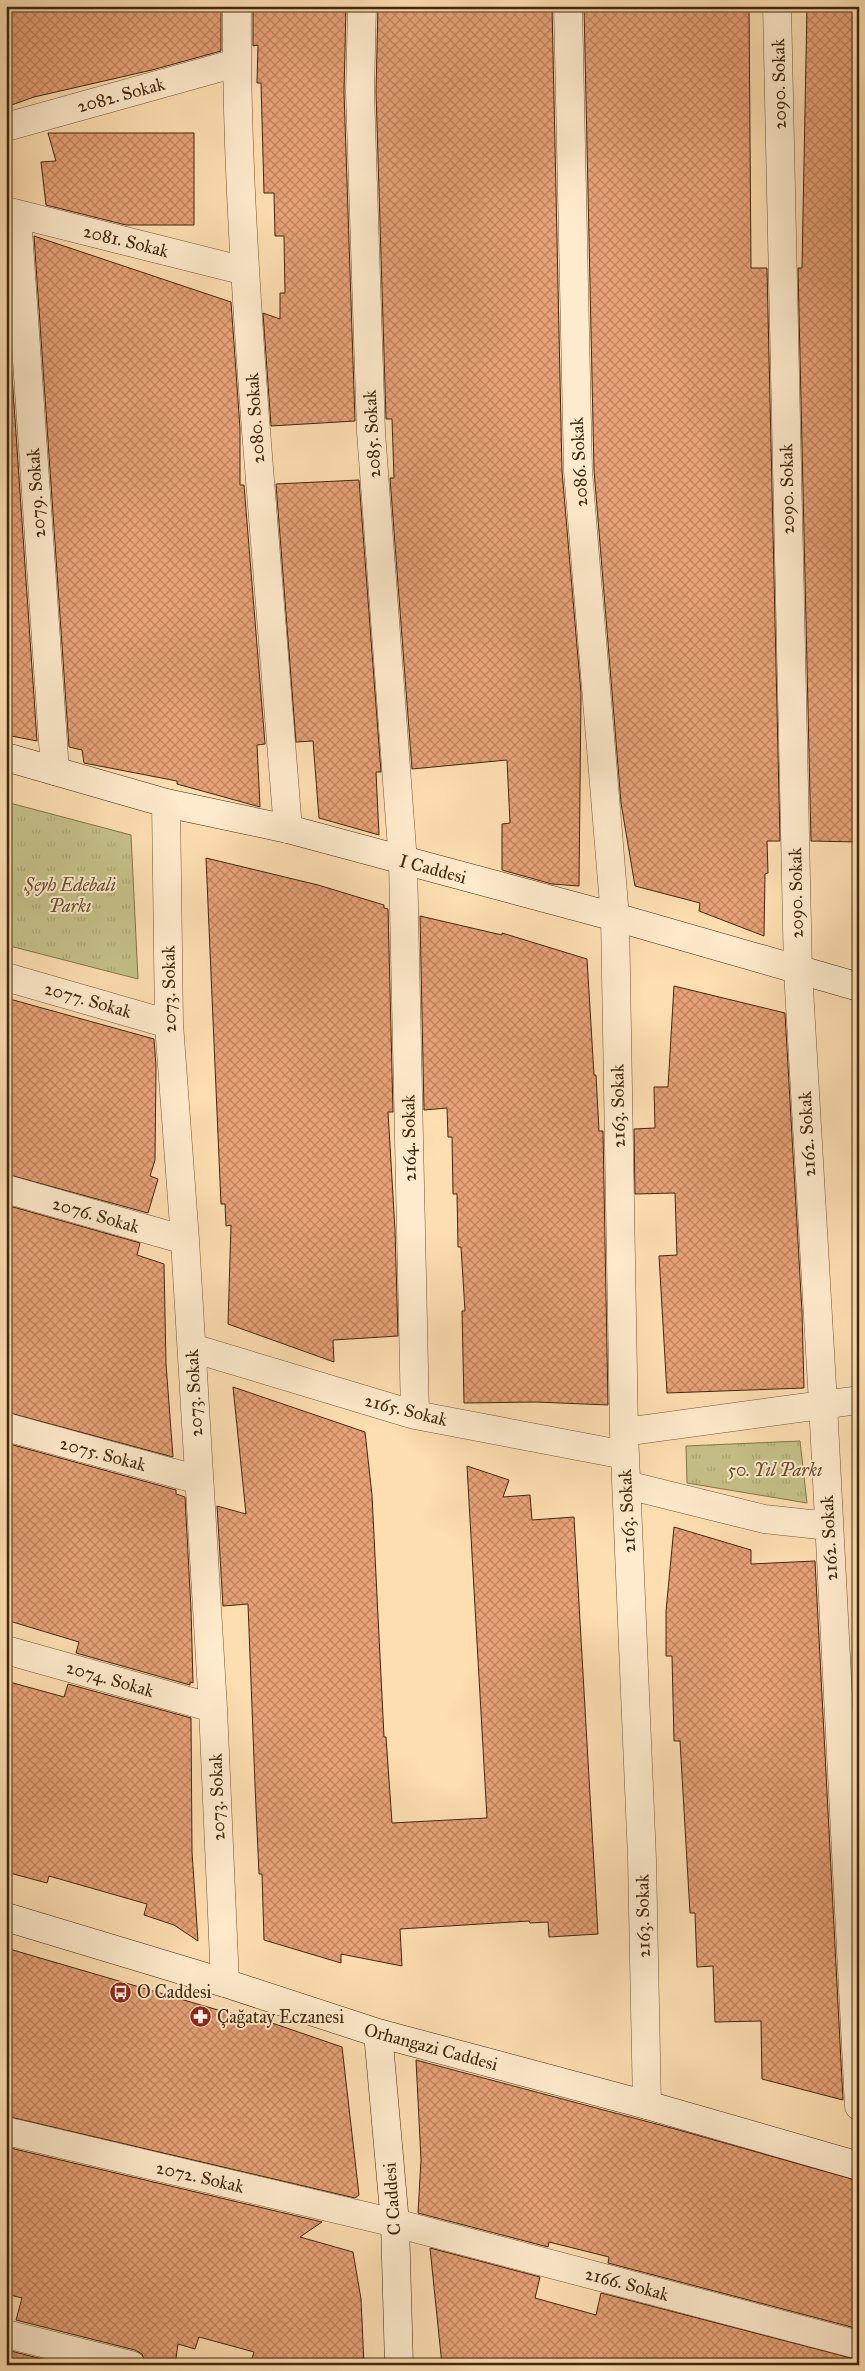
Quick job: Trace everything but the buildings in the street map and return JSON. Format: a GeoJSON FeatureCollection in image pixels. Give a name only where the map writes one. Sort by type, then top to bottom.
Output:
{"type":"FeatureCollection","features":[{"type":"Feature","properties":{"kind":"street","name":"2080. Sokak"},"geometry":{"type":"LineString","coordinates":[[237,6],[236,63],[245,271],[263,533],[288,829]]}},
{"type":"Feature","properties":{"kind":"street","name":"2085. Sokak"},"geometry":{"type":"LineString","coordinates":[[362,6],[360,92],[370,432],[403,862]]}},
{"type":"Feature","properties":{"kind":"street","name":"2086. Sokak"},"geometry":{"type":"LineString","coordinates":[[568,6],[578,471],[615,917]]}},
{"type":"Feature","properties":{"kind":"street","name":"2090. Sokak"},"geometry":{"type":"LineString","coordinates":[[777,6],[798,971]]}},
{"type":"Feature","properties":{"kind":"street","name":"2082. Sokak"},"geometry":{"type":"LineString","coordinates":[[6,127],[236,63]]}},
{"type":"Feature","properties":{"kind":"street","name":"2081. Sokak"},"geometry":{"type":"LineString","coordinates":[[12,213],[245,271]]}},
{"type":"Feature","properties":{"kind":"street","name":"2079. Sokak"},"geometry":{"type":"LineString","coordinates":[[12,213],[55,771]]}},
{"type":"Feature","properties":{"kind":"street","name":"I Caddesi"},"geometry":{"type":"LineString","coordinates":[[6,757],[166,803],[288,829],[403,862],[615,917],[859,987]]}},
{"type":"Feature","properties":{"kind":"street","name":"2073. Sokak"},"geometry":{"type":"LineString","coordinates":[[166,803],[169,1024],[192,1348],[213,1708],[225,1983]]}},
{"type":"Feature","properties":{"kind":"street","name":"2164. Sokak"},"geometry":{"type":"LineString","coordinates":[[403,862],[415,1415]]}},
{"type":"Feature","properties":{"kind":"street","name":"2163. Sokak"},"geometry":{"type":"LineString","coordinates":[[615,917],[624,1443],[642,1860],[647,2105]]}},
{"type":"Feature","properties":{"kind":"street","name":"2162. Sokak"},"geometry":{"type":"LineString","coordinates":[[798,971],[823,1403],[859,2106]]}},
{"type":"Feature","properties":{"kind":"street","name":"2077. Sokak"},"geometry":{"type":"LineString","coordinates":[[6,977],[169,1024]]}},
{"type":"Feature","properties":{"kind":"street","name":"2076. Sokak"},"geometry":{"type":"LineString","coordinates":[[6,1190],[185,1240]]}},
{"type":"Feature","properties":{"kind":"street","name":"2165. Sokak"},"geometry":{"type":"LineString","coordinates":[[192,1348],[415,1415],[624,1443],[823,1403],[859,1400]]}},
{"type":"Feature","properties":{"kind":"street","name":"2075. Sokak"},"geometry":{"type":"LineString","coordinates":[[6,1427],[199,1480]]}},
{"type":"Feature","properties":{"kind":"street"},"geometry":{"type":"LineString","coordinates":[[627,1485],[764,1520],[829,1526]]}},
{"type":"Feature","properties":{"kind":"street","name":"2074. Sokak"},"geometry":{"type":"LineString","coordinates":[[6,1650],[213,1708]]}},
{"type":"Feature","properties":{"kind":"street","name":"Orhangazi Caddesi"},"geometry":{"type":"LineString","coordinates":[[6,1917],[225,1983],[378,2033],[647,2105],[859,2166]]}},
{"type":"Feature","properties":{"kind":"street","name":"C Caddesi"},"geometry":{"type":"LineString","coordinates":[[378,2033],[395,2223],[399,2365]]}},
{"type":"Feature","properties":{"kind":"street","name":"2072. Sokak"},"geometry":{"type":"LineString","coordinates":[[6,2132],[395,2223]]}},
{"type":"Feature","properties":{"kind":"street","name":"2166. Sokak"},"geometry":{"type":"LineString","coordinates":[[395,2223],[859,2345]]}},
{"type":"Feature","properties":{"kind":"street"},"geometry":{"type":"LineString","coordinates":[[6,2334],[131,2365]]}},
{"type":"Feature","properties":{"kind":"green space","name":"Şeyh Edebali Parkı"},"geometry":{"type":"Polygon","coordinates":[[[6,802],[131,835],[138,979],[6,945],[6,802]]]}},
{"type":"Feature","properties":{"kind":"green space","name":"50. Yıl Parkı"},"geometry":{"type":"Polygon","coordinates":[[[800,1441],[807,1503],[687,1483],[686,1446],[800,1441]]]}},
{"type":"Feature","properties":{"kind":"place","name":"O Caddesi"},"geometry":{"type":"Point","coordinates":[121,1992]}},
{"type":"Feature","properties":{"kind":"place","name":"Çağatay Eczanesi"},"geometry":{"type":"Point","coordinates":[201,2017]}}]}
